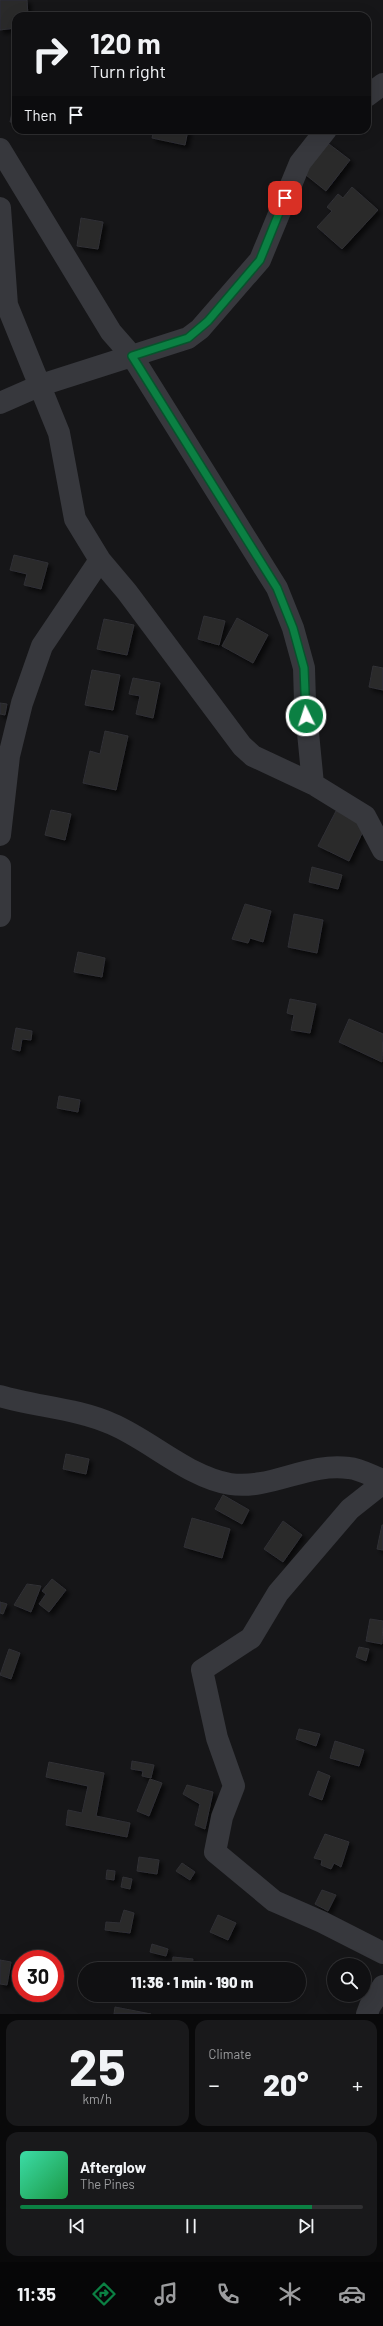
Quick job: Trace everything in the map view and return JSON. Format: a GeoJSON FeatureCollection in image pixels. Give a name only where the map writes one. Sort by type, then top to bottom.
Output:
{"type":"FeatureCollection","features":[{"type":"Feature","properties":{"kind":"street"},"geometry":{"type":"LineString","coordinates":[[371,93],[383,84]]}},
{"type":"Feature","properties":{"kind":"street"},"geometry":{"type":"LineString","coordinates":[[0,403],[41,385],[188,338],[208,321],[232,295],[260,260],[300,163],[323,134]]}},
{"type":"Feature","properties":{"kind":"street"},"geometry":{"type":"LineString","coordinates":[[0,149],[111,332],[132,356],[277,588],[293,628],[304,668],[304,702],[313,784]]}},
{"type":"Feature","properties":{"kind":"street"},"geometry":{"type":"LineString","coordinates":[[0,208],[4,304],[41,385],[59,433],[75,519],[100,560],[127,592],[242,746],[253,756],[313,784],[366,816],[383,850]]}},
{"type":"Feature","properties":{"kind":"street"},"geometry":{"type":"LineString","coordinates":[[0,835],[9,756],[22,703],[42,646],[100,560]]}},
{"type":"Feature","properties":{"kind":"street"},"geometry":{"type":"LineString","coordinates":[[0,866],[0,916]]}},
{"type":"Feature","properties":{"kind":"street"},"geometry":{"type":"LineString","coordinates":[[0,1396],[83,1413],[113,1424],[200,1473],[231,1484],[250,1484],[309,1469],[328,1467],[350,1468],[383,1482],[350,1509],[278,1593],[250,1638],[202,1670],[217,1738],[234,1786],[222,1818],[215,1852],[274,1901],[322,1922],[383,1953]]}},
{"type":"Feature","properties":{"kind":"street"},"geometry":{"type":"LineString","coordinates":[[367,2014],[370,2006],[383,1986]]}},
{"type":"Feature","properties":{"kind":"building"},"geometry":{"type":"Polygon","coordinates":[[[0,0],[27,0],[28,12],[12,12],[12,28],[0,30],[0,0]]]}},
{"type":"Feature","properties":{"kind":"building"},"geometry":{"type":"Polygon","coordinates":[[[153,134],[187,134],[185,145],[152,138],[153,134]]]}},
{"type":"Feature","properties":{"kind":"building"},"geometry":{"type":"Polygon","coordinates":[[[325,141],[350,160],[326,191],[301,171],[325,141]]]}},
{"type":"Feature","properties":{"kind":"building"},"geometry":{"type":"Polygon","coordinates":[[[352,187],[378,210],[342,249],[317,227],[332,211],[327,207],[338,194],[343,198],[352,187]]]}},
{"type":"Feature","properties":{"kind":"building"},"geometry":{"type":"Polygon","coordinates":[[[81,218],[103,222],[98,249],[77,246],[81,218]]]}},
{"type":"Feature","properties":{"kind":"building"},"geometry":{"type":"Polygon","coordinates":[[[14,555],[48,563],[41,589],[24,585],[27,574],[10,570],[14,555]]]}},
{"type":"Feature","properties":{"kind":"building"},"geometry":{"type":"Polygon","coordinates":[[[204,616],[225,621],[219,645],[198,639],[204,616]]]}},
{"type":"Feature","properties":{"kind":"building"},"geometry":{"type":"Polygon","coordinates":[[[237,618],[268,635],[253,663],[222,646],[237,618]]]}},
{"type":"Feature","properties":{"kind":"building"},"geometry":{"type":"Polygon","coordinates":[[[104,619],[134,625],[127,655],[97,649],[104,619]]]}},
{"type":"Feature","properties":{"kind":"building"},"geometry":{"type":"Polygon","coordinates":[[[373,666],[383,668],[383,690],[369,687],[373,666]]]}},
{"type":"Feature","properties":{"kind":"building"},"geometry":{"type":"Polygon","coordinates":[[[92,670],[120,675],[113,710],[85,705],[92,670]]]}},
{"type":"Feature","properties":{"kind":"building"},"geometry":{"type":"Polygon","coordinates":[[[133,678],[160,683],[153,718],[136,714],[140,696],[129,694],[133,678]]]}},
{"type":"Feature","properties":{"kind":"building"},"geometry":{"type":"Polygon","coordinates":[[[0,703],[7,704],[5,715],[0,714],[0,703]]]}},
{"type":"Feature","properties":{"kind":"building"},"geometry":{"type":"Polygon","coordinates":[[[105,731],[128,736],[116,790],[83,783],[90,751],[100,754],[105,731]]]}},
{"type":"Feature","properties":{"kind":"building"},"geometry":{"type":"Polygon","coordinates":[[[51,810],[71,814],[65,840],[45,835],[51,810]]]}},
{"type":"Feature","properties":{"kind":"building"},"geometry":{"type":"Polygon","coordinates":[[[336,811],[366,825],[349,861],[318,846],[336,811]]]}},
{"type":"Feature","properties":{"kind":"building"},"geometry":{"type":"Polygon","coordinates":[[[312,867],[342,875],[338,889],[309,882],[312,867]]]}},
{"type":"Feature","properties":{"kind":"building"},"geometry":{"type":"Polygon","coordinates":[[[245,904],[271,911],[263,942],[250,938],[248,943],[232,939],[245,904]]]}},
{"type":"Feature","properties":{"kind":"building"},"geometry":{"type":"Polygon","coordinates":[[[294,914],[323,920],[317,953],[288,947],[294,914]]]}},
{"type":"Feature","properties":{"kind":"building"},"geometry":{"type":"Polygon","coordinates":[[[78,952],[105,958],[102,977],[74,972],[78,952]]]}},
{"type":"Feature","properties":{"kind":"building"},"geometry":{"type":"Polygon","coordinates":[[[290,999],[316,1004],[310,1033],[291,1030],[294,1015],[287,1013],[290,999]]]}},
{"type":"Feature","properties":{"kind":"building"},"geometry":{"type":"Polygon","coordinates":[[[349,1019],[383,1034],[382,1062],[339,1042],[349,1019]]]}},
{"type":"Feature","properties":{"kind":"building"},"geometry":{"type":"Polygon","coordinates":[[[16,1028],[32,1031],[31,1040],[22,1039],[20,1051],[12,1049],[16,1028]]]}},
{"type":"Feature","properties":{"kind":"building"},"geometry":{"type":"Polygon","coordinates":[[[59,1096],[80,1100],[78,1112],[57,1108],[59,1096]]]}},
{"type":"Feature","properties":{"kind":"building"},"geometry":{"type":"Polygon","coordinates":[[[66,1454],[89,1459],[86,1474],[63,1469],[66,1454]]]}},
{"type":"Feature","properties":{"kind":"building"},"geometry":{"type":"Polygon","coordinates":[[[223,1495],[249,1510],[242,1524],[215,1509],[223,1495]]]}},
{"type":"Feature","properties":{"kind":"building"},"geometry":{"type":"Polygon","coordinates":[[[192,1518],[230,1529],[222,1558],[184,1547],[192,1518]]]}},
{"type":"Feature","properties":{"kind":"building"},"geometry":{"type":"Polygon","coordinates":[[[283,1521],[302,1535],[283,1562],[264,1549],[283,1521]]]}},
{"type":"Feature","properties":{"kind":"building"},"geometry":{"type":"Polygon","coordinates":[[[383,1525],[383,1550],[377,1549],[383,1525]]]}},
{"type":"Feature","properties":{"kind":"building"},"geometry":{"type":"Polygon","coordinates":[[[52,1579],[66,1590],[49,1612],[39,1604],[46,1594],[42,1591],[52,1579]]]}},
{"type":"Feature","properties":{"kind":"building"},"geometry":{"type":"Polygon","coordinates":[[[27,1584],[41,1586],[31,1612],[14,1605],[27,1584]]]}},
{"type":"Feature","properties":{"kind":"building"},"geometry":{"type":"Polygon","coordinates":[[[0,1602],[7,1604],[3,1614],[0,1613],[0,1602]]]}},
{"type":"Feature","properties":{"kind":"building"},"geometry":{"type":"Polygon","coordinates":[[[370,1619],[383,1621],[382,1644],[366,1641],[370,1619]]]}},
{"type":"Feature","properties":{"kind":"building"},"geometry":{"type":"Polygon","coordinates":[[[359,1647],[369,1649],[366,1661],[356,1657],[359,1647]]]}},
{"type":"Feature","properties":{"kind":"building"},"geometry":{"type":"Polygon","coordinates":[[[9,1649],[20,1653],[11,1679],[0,1675],[9,1649]]]}},
{"type":"Feature","properties":{"kind":"building"},"geometry":{"type":"Polygon","coordinates":[[[299,1729],[320,1734],[316,1746],[296,1739],[299,1729]]]}},
{"type":"Feature","properties":{"kind":"building"},"geometry":{"type":"Polygon","coordinates":[[[335,1741],[364,1750],[359,1766],[330,1758],[335,1741]]]}},
{"type":"Feature","properties":{"kind":"building"},"geometry":{"type":"Polygon","coordinates":[[[132,1761],[154,1765],[151,1778],[142,1776],[143,1771],[131,1769],[132,1761]]]}},
{"type":"Feature","properties":{"kind":"building"},"geometry":{"type":"Polygon","coordinates":[[[49,1762],[104,1773],[96,1816],[130,1823],[127,1837],[66,1825],[68,1810],[82,1813],[88,1786],[46,1777],[49,1762]]]}},
{"type":"Feature","properties":{"kind":"building"},"geometry":{"type":"Polygon","coordinates":[[[318,1771],[330,1776],[322,1800],[309,1795],[318,1771]]]}},
{"type":"Feature","properties":{"kind":"building"},"geometry":{"type":"Polygon","coordinates":[[[150,1779],[162,1783],[149,1816],[137,1811],[150,1779]]]}},
{"type":"Feature","properties":{"kind":"building"},"geometry":{"type":"Polygon","coordinates":[[[187,1785],[213,1792],[205,1829],[195,1825],[200,1804],[183,1794],[187,1785]]]}},
{"type":"Feature","properties":{"kind":"building"},"geometry":{"type":"Polygon","coordinates":[[[325,1834],[349,1842],[341,1867],[334,1863],[331,1869],[321,1865],[322,1860],[314,1858],[325,1834]]]}},
{"type":"Feature","properties":{"kind":"building"},"geometry":{"type":"Polygon","coordinates":[[[139,1857],[159,1860],[157,1874],[137,1871],[139,1857]]]}},
{"type":"Feature","properties":{"kind":"building"},"geometry":{"type":"Polygon","coordinates":[[[182,1863],[195,1872],[190,1880],[176,1871],[182,1863]]]}},
{"type":"Feature","properties":{"kind":"building"},"geometry":{"type":"Polygon","coordinates":[[[107,1870],[115,1871],[114,1880],[106,1879],[107,1870]]]}},
{"type":"Feature","properties":{"kind":"building"},"geometry":{"type":"Polygon","coordinates":[[[123,1877],[132,1879],[130,1889],[121,1887],[123,1877]]]}},
{"type":"Feature","properties":{"kind":"building"},"geometry":{"type":"Polygon","coordinates":[[[322,1890],[336,1895],[328,1911],[315,1904],[322,1890]]]}},
{"type":"Feature","properties":{"kind":"building"},"geometry":{"type":"Polygon","coordinates":[[[124,1910],[134,1913],[130,1933],[105,1930],[106,1922],[120,1923],[124,1910]]]}},
{"type":"Feature","properties":{"kind":"building"},"geometry":{"type":"Polygon","coordinates":[[[218,1915],[236,1923],[228,1940],[210,1932],[218,1915]]]}},
{"type":"Feature","properties":{"kind":"building"},"geometry":{"type":"Polygon","coordinates":[[[152,1944],[168,1949],[166,1956],[150,1952],[152,1944]]]}},
{"type":"Feature","properties":{"kind":"building"},"geometry":{"type":"Polygon","coordinates":[[[173,1957],[193,1959],[193,1962],[173,1962],[173,1957]]]}},
{"type":"Feature","properties":{"kind":"building"},"geometry":{"type":"Polygon","coordinates":[[[0,1960],[11,1962],[7,1985],[0,1984],[0,1960]]]}},
{"type":"Feature","properties":{"kind":"building"},"geometry":{"type":"Polygon","coordinates":[[[115,2007],[151,2014],[114,2014],[115,2007]]]}},
{"type":"Feature","properties":{"kind":"route"},"geometry":{"type":"LineString","coordinates":[[285,198],[275,220],[270,240],[260,260],[232,295],[208,321],[188,338],[132,356],[277,588],[293,628],[304,668],[304,702],[306,716]]}}]}
